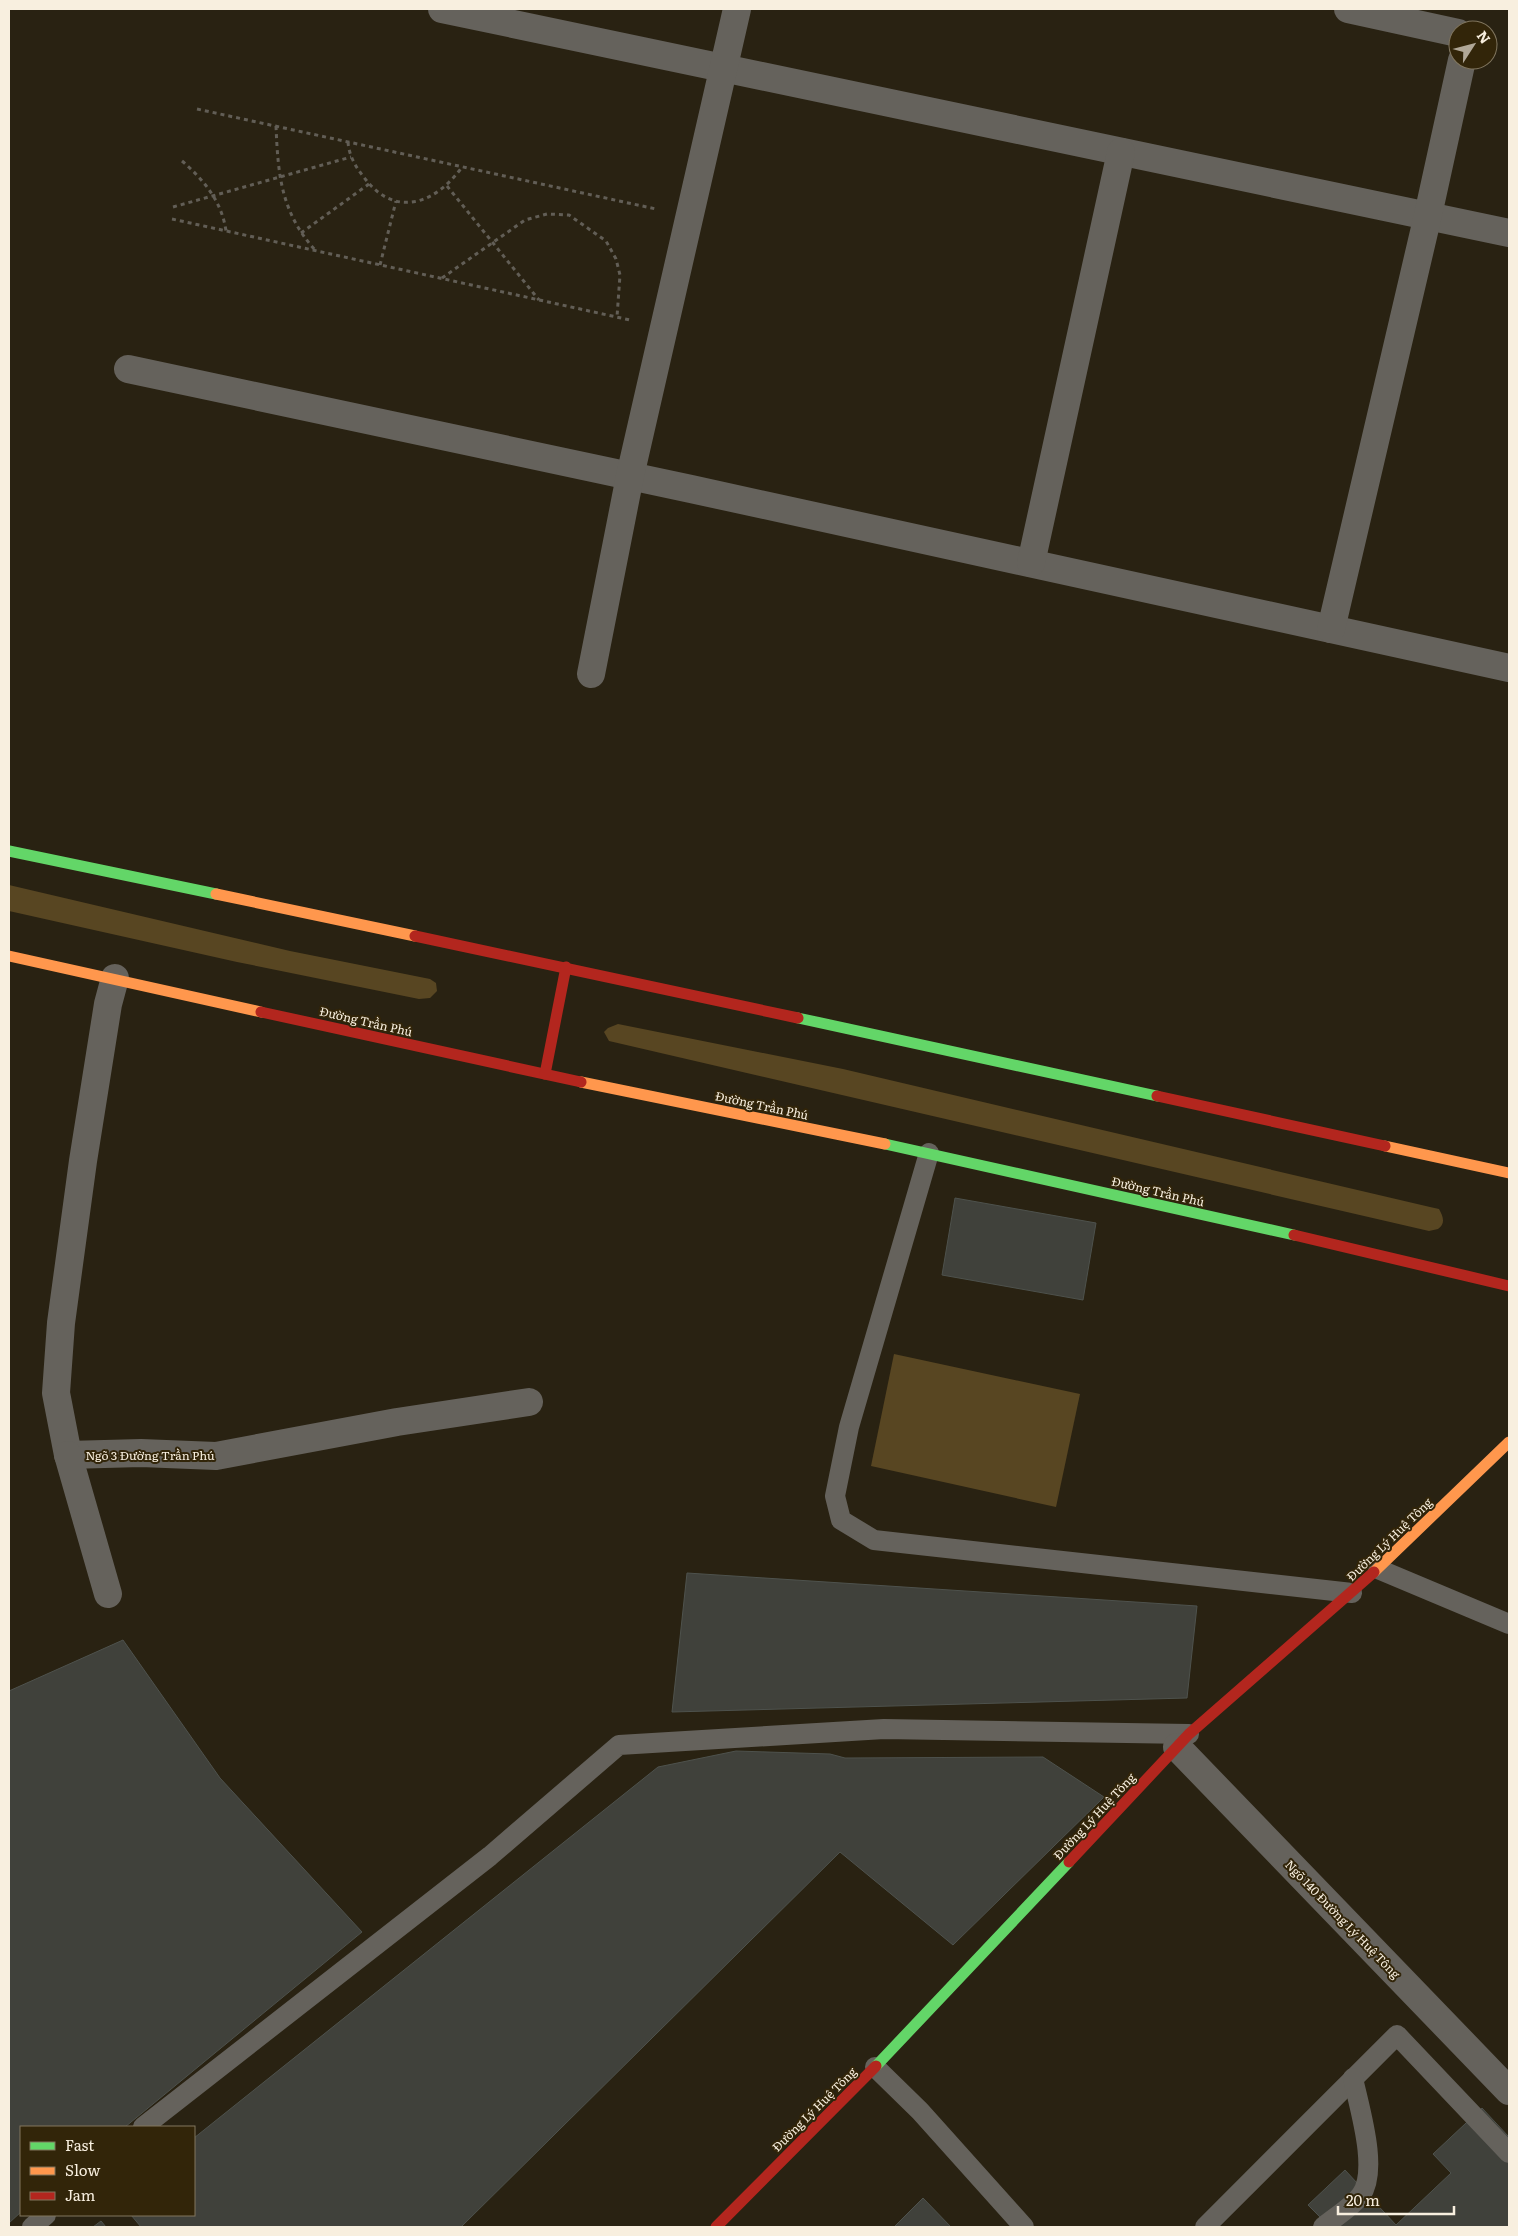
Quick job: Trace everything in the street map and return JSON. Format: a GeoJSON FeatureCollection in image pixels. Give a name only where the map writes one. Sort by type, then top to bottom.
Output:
{"type":"FeatureCollection","features":[{"type":"Feature","properties":{"kind":"main road"},"geometry":{"type":"LineString","coordinates":[[9,852],[566,967],[1509,1173]]}},
{"type":"Feature","properties":{"kind":"main road","name":"Đường Trần Phú"},"geometry":{"type":"LineString","coordinates":[[9,956],[545,1074],[929,1153],[1509,1286]]}},
{"type":"Feature","properties":{"kind":"main road"},"geometry":{"type":"LineString","coordinates":[[545,1074],[566,967]]}},
{"type":"Feature","properties":{"kind":"main road","name":"Đường Lý Huệ Tông"},"geometry":{"type":"LineString","coordinates":[[716,2227],[875,2067],[1183,1741],[1352,1593],[1509,1442]]}},
{"type":"Feature","properties":{"kind":"street"},"geometry":{"type":"LineString","coordinates":[[442,9],[1509,233]]}},
{"type":"Feature","properties":{"kind":"street"},"geometry":{"type":"LineString","coordinates":[[591,674],[630,476],[737,9]]}},
{"type":"Feature","properties":{"kind":"street"},"geometry":{"type":"LineString","coordinates":[[1348,9],[1448,30]]}},
{"type":"Feature","properties":{"kind":"street"},"geometry":{"type":"LineString","coordinates":[[1331,629],[1428,216],[1460,70]]}},
{"type":"Feature","properties":{"kind":"street"},"geometry":{"type":"LineString","coordinates":[[1031,563],[1121,152]]}},
{"type":"Feature","properties":{"kind":"street"},"geometry":{"type":"LineString","coordinates":[[128,369],[630,476],[1509,668]]}},
{"type":"Feature","properties":{"kind":"street","name":"Ngõ 3 Đường Trần Phú"},"geometry":{"type":"LineString","coordinates":[[115,978],[108,1004],[83,1161],[61,1323],[56,1393],[68,1455],[141,1453],[216,1456],[397,1422],[529,1402]]}},
{"type":"Feature","properties":{"kind":"street"},"geometry":{"type":"LineString","coordinates":[[68,1455],[108,1594]]}},
{"type":"Feature","properties":{"kind":"street","name":"Ngõ 140 Đường Lý Huệ Tông"},"geometry":{"type":"LineString","coordinates":[[1183,1741],[1509,2091]]}},
{"type":"Feature","properties":{"kind":"lane"},"geometry":{"type":"LineString","coordinates":[[929,1153],[924,1178],[849,1427],[835,1496],[841,1520],[874,1540],[1352,1593]]}},
{"type":"Feature","properties":{"kind":"lane"},"geometry":{"type":"LineString","coordinates":[[1378,1569],[1509,1624]]}},
{"type":"Feature","properties":{"kind":"lane"},"geometry":{"type":"LineString","coordinates":[[144,2126],[490,1856],[619,1745],[884,1728],[1183,1741]]}},
{"type":"Feature","properties":{"kind":"lane"},"geometry":{"type":"LineString","coordinates":[[1204,2227],[1396,2035],[1509,2153]]}},
{"type":"Feature","properties":{"kind":"lane"},"geometry":{"type":"LineString","coordinates":[[875,2067],[920,2111],[1024,2227]]}},
{"type":"Feature","properties":{"kind":"lane"},"geometry":{"type":"LineString","coordinates":[[1324,2227],[1361,2195],[1367,2183],[1369,2167],[1353,2078]]}},
{"type":"Feature","properties":{"kind":"lane"},"geometry":{"type":"LineString","coordinates":[[32,2227],[45,2216]]}},
{"type":"Feature","properties":{"kind":"path"},"geometry":{"type":"LineString","coordinates":[[197,109],[661,210]]}},
{"type":"Feature","properties":{"kind":"path"},"geometry":{"type":"LineString","coordinates":[[276,126],[280,177],[286,205],[300,233],[315,250]]}},
{"type":"Feature","properties":{"kind":"path"},"geometry":{"type":"LineString","coordinates":[[348,142],[352,157],[369,184],[380,196],[404,203],[436,194],[447,186],[462,167]]}},
{"type":"Feature","properties":{"kind":"path"},"geometry":{"type":"LineString","coordinates":[[173,207],[352,157]]}},
{"type":"Feature","properties":{"kind":"path"},"geometry":{"type":"LineString","coordinates":[[182,161],[198,174],[213,196],[224,219],[226,231]]}},
{"type":"Feature","properties":{"kind":"path"},"geometry":{"type":"LineString","coordinates":[[300,233],[369,184]]}},
{"type":"Feature","properties":{"kind":"path"},"geometry":{"type":"LineString","coordinates":[[447,186],[539,300]]}},
{"type":"Feature","properties":{"kind":"path"},"geometry":{"type":"LineString","coordinates":[[380,265],[396,201]]}},
{"type":"Feature","properties":{"kind":"path"},"geometry":{"type":"LineString","coordinates":[[442,278],[525,220],[548,214],[569,215],[606,241],[616,259],[620,275],[617,317]]}},
{"type":"Feature","properties":{"kind":"path"},"geometry":{"type":"LineString","coordinates":[[172,219],[638,322]]}},
{"type":"Feature","properties":{"kind":"shaded area"},"geometry":{"type":"Polygon","coordinates":[[[9,885],[290,951],[430,979],[436,983],[437,991],[430,998],[419,999],[237,962],[9,911],[9,885]]]}},
{"type":"Feature","properties":{"kind":"shaded area"},"geometry":{"type":"Polygon","coordinates":[[[618,1024],[843,1069],[1439,1209],[1443,1222],[1438,1229],[1429,1231],[609,1041],[604,1032],[618,1024]]]}},
{"type":"Feature","properties":{"kind":"shaded area"},"geometry":{"type":"Polygon","coordinates":[[[894,1354],[1080,1394],[1056,1507],[871,1466],[894,1354]]]}},
{"type":"Feature","properties":{"kind":"building"},"geometry":{"type":"Polygon","coordinates":[[[955,1198],[1096,1223],[1083,1300],[942,1275],[955,1198]]]}},
{"type":"Feature","properties":{"kind":"building"},"geometry":{"type":"Polygon","coordinates":[[[687,1573],[1197,1606],[1187,1698],[672,1712],[687,1573]]]}},
{"type":"Feature","properties":{"kind":"building"},"geometry":{"type":"Polygon","coordinates":[[[123,1640],[220,1778],[362,1932],[126,2126],[20,2126],[20,2213],[9,2223],[9,1691],[123,1640]]]}},
{"type":"Feature","properties":{"kind":"building"},"geometry":{"type":"Polygon","coordinates":[[[736,1751],[830,1754],[845,1758],[1043,1757],[1104,1797],[953,1945],[840,1852],[461,2227],[141,2227],[132,2216],[195,2216],[195,2137],[658,1767],[736,1751]]]}},
{"type":"Feature","properties":{"kind":"building"},"geometry":{"type":"Polygon","coordinates":[[[1482,2108],[1509,2137],[1509,2227],[1330,2227],[1308,2205],[1345,2170],[1396,2225],[1451,2173],[1433,2154],[1482,2108]]]}},
{"type":"Feature","properties":{"kind":"building"},"geometry":{"type":"Polygon","coordinates":[[[923,2198],[951,2227],[894,2227],[923,2198]]]}},
{"type":"Feature","properties":{"kind":"building"},"geometry":{"type":"Polygon","coordinates":[[[101,2221],[106,2227],[93,2227],[101,2221]]]}},
{"type":"Feature","properties":{"kind":"traffic: fast"},"geometry":{"type":"LineString","coordinates":[[9,851],[216,894]]}},
{"type":"Feature","properties":{"kind":"traffic: fast"},"geometry":{"type":"LineString","coordinates":[[798,1018],[1157,1096]]}},
{"type":"Feature","properties":{"kind":"traffic: fast"},"geometry":{"type":"LineString","coordinates":[[885,1144],[1294,1235]]}},
{"type":"Feature","properties":{"kind":"traffic: fast"},"geometry":{"type":"LineString","coordinates":[[876,2066],[1069,1862]]}},
{"type":"Feature","properties":{"kind":"traffic: slow"},"geometry":{"type":"LineString","coordinates":[[216,894],[415,936]]}},
{"type":"Feature","properties":{"kind":"traffic: slow"},"geometry":{"type":"LineString","coordinates":[[9,956],[261,1012]]}},
{"type":"Feature","properties":{"kind":"traffic: slow"},"geometry":{"type":"LineString","coordinates":[[581,1082],[885,1144]]}},
{"type":"Feature","properties":{"kind":"traffic: slow"},"geometry":{"type":"LineString","coordinates":[[1385,1146],[1509,1173]]}},
{"type":"Feature","properties":{"kind":"traffic: slow"},"geometry":{"type":"LineString","coordinates":[[1374,1572],[1509,1442]]}},
{"type":"Feature","properties":{"kind":"traffic: jam"},"geometry":{"type":"LineString","coordinates":[[415,936],[798,1018]]}},
{"type":"Feature","properties":{"kind":"traffic: jam"},"geometry":{"type":"LineString","coordinates":[[545,1074],[566,967]]}},
{"type":"Feature","properties":{"kind":"traffic: jam"},"geometry":{"type":"LineString","coordinates":[[261,1012],[581,1082]]}},
{"type":"Feature","properties":{"kind":"traffic: jam"},"geometry":{"type":"LineString","coordinates":[[1157,1096],[1385,1146]]}},
{"type":"Feature","properties":{"kind":"traffic: jam"},"geometry":{"type":"LineString","coordinates":[[1294,1235],[1509,1286]]}},
{"type":"Feature","properties":{"kind":"traffic: jam"},"geometry":{"type":"LineString","coordinates":[[1069,1862],[1189,1734],[1374,1572]]}},
{"type":"Feature","properties":{"kind":"traffic: jam"},"geometry":{"type":"LineString","coordinates":[[716,2227],[876,2066]]}}]}
